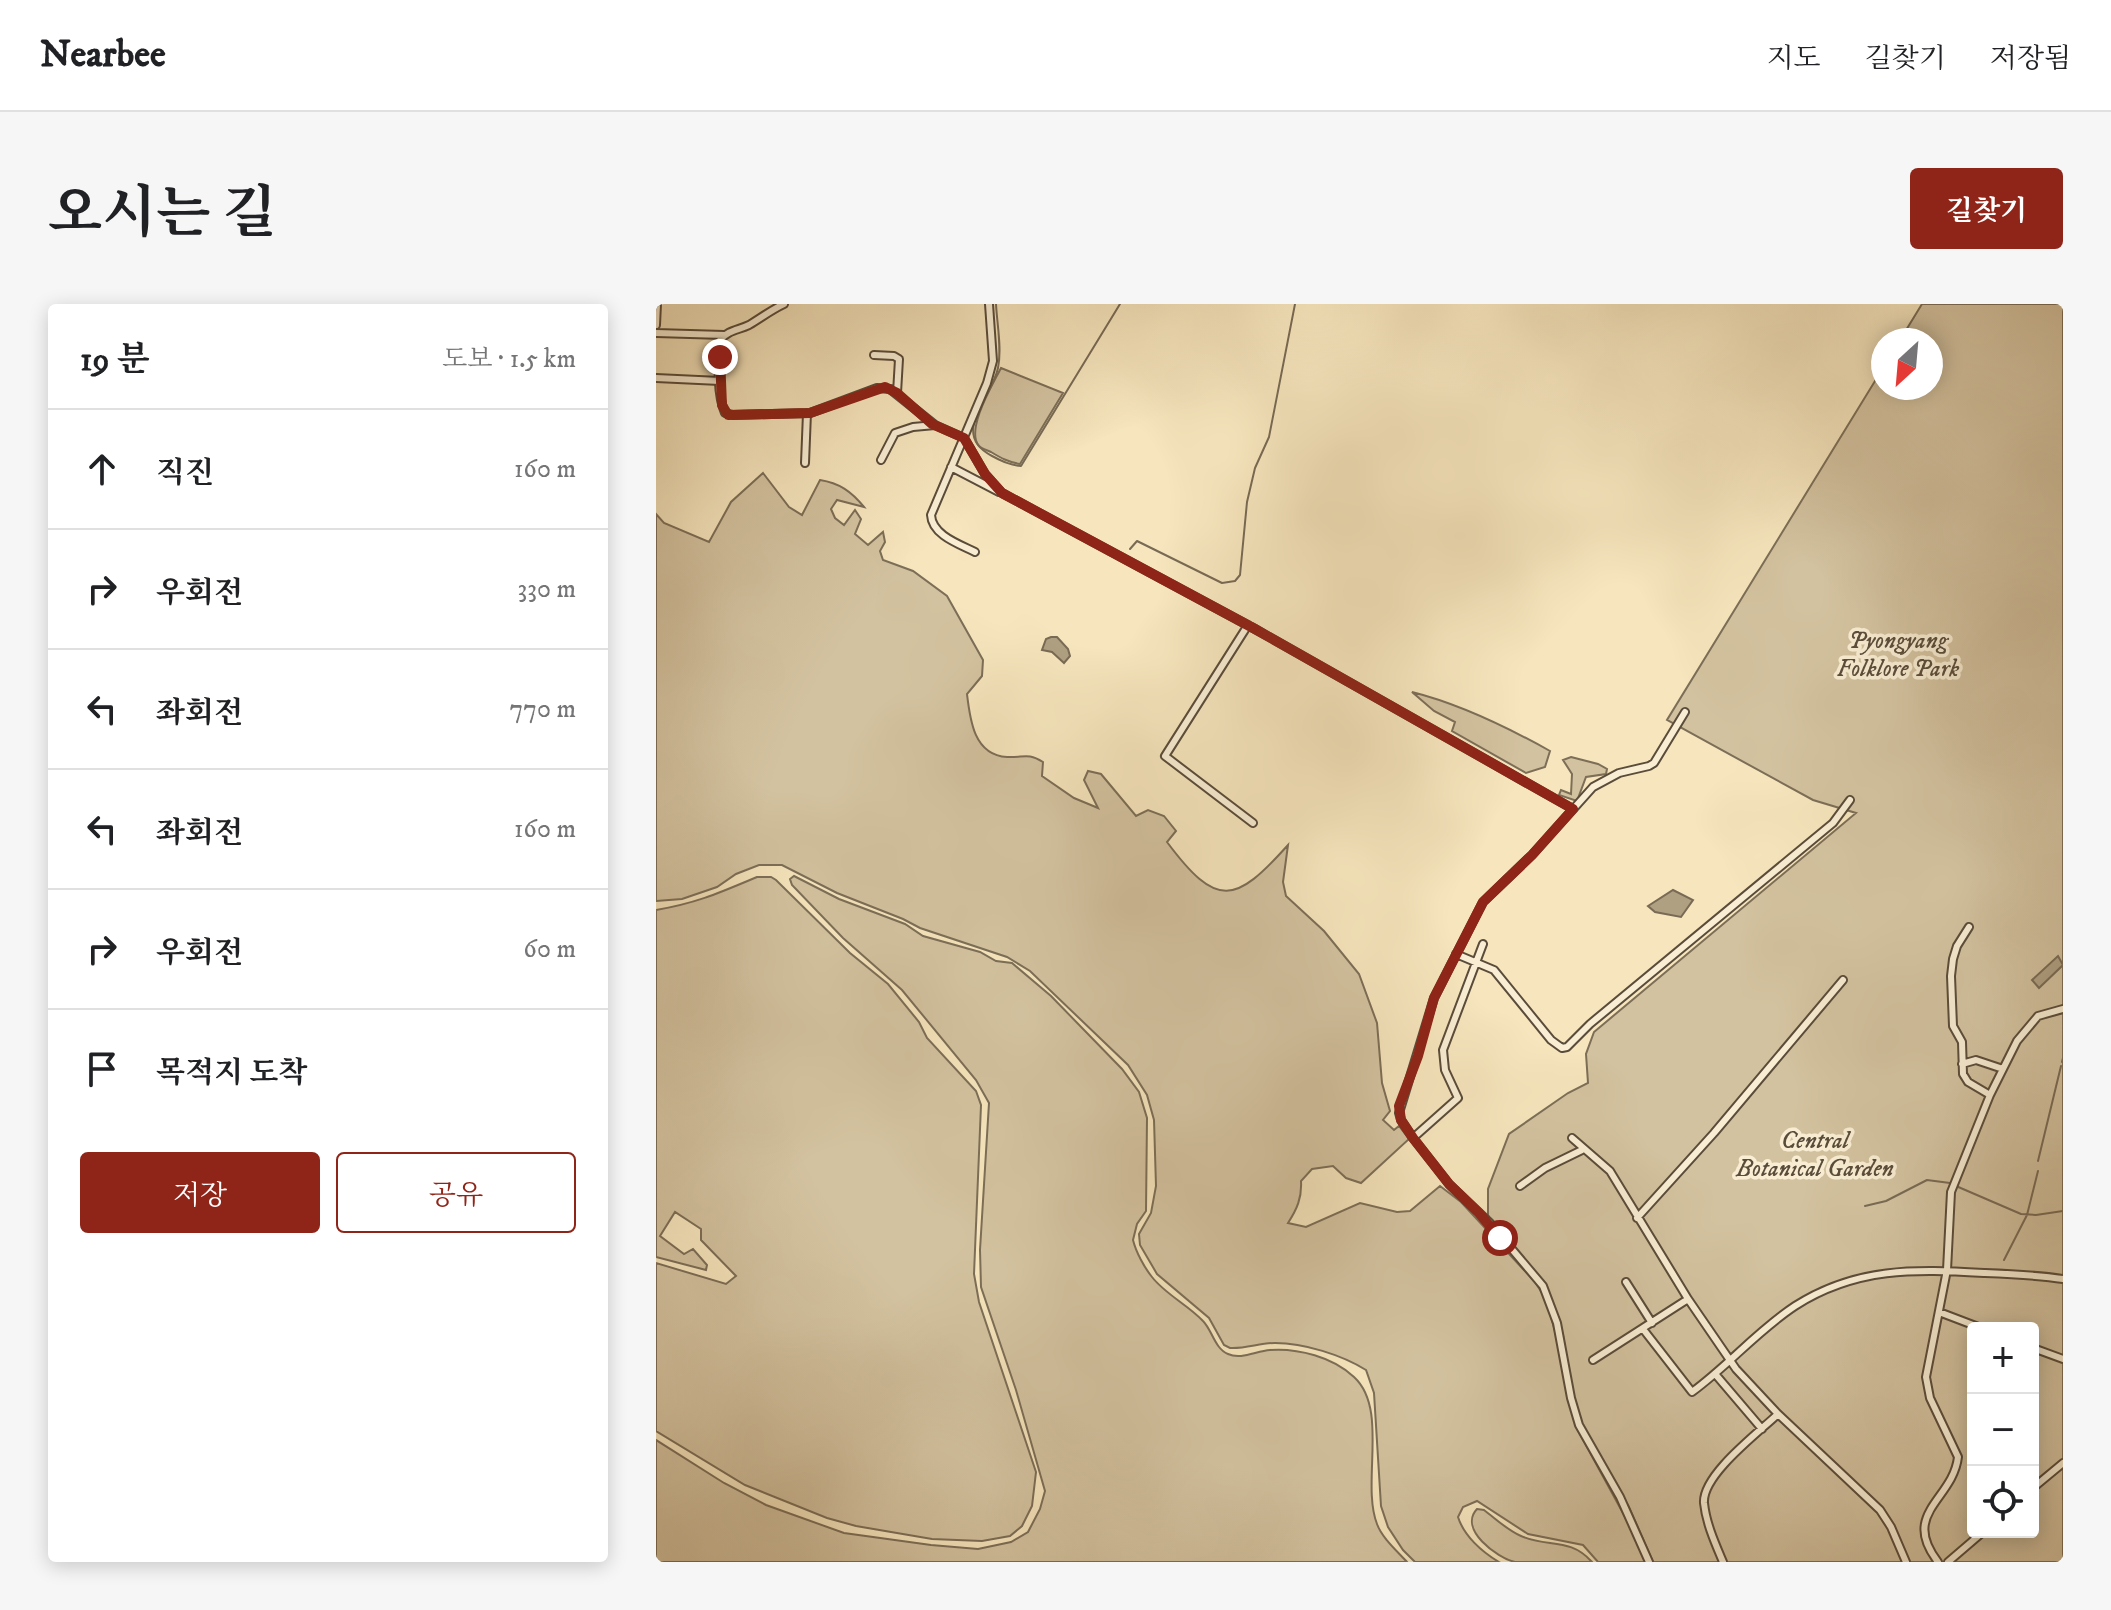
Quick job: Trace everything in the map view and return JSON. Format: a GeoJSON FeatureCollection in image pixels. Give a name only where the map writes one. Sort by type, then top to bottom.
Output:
{"type":"FeatureCollection","features":[{"type":"Feature","properties":{"kind":"street"},"geometry":{"type":"LineString","coordinates":[[656,325],[657,304]]}},
{"type":"Feature","properties":{"kind":"street"},"geometry":{"type":"LineString","coordinates":[[761,304],[764,313]]}},
{"type":"Feature","properties":{"kind":"street"},"geometry":{"type":"LineString","coordinates":[[656,333],[724,335],[784,304]]}},
{"type":"Feature","properties":{"kind":"street"},"geometry":{"type":"LineString","coordinates":[[975,552],[946,537],[931,521],[931,515],[987,383],[993,361],[989,304]]}},
{"type":"Feature","properties":{"kind":"street"},"geometry":{"type":"LineString","coordinates":[[724,335],[720,343],[720,381],[722,405],[728,415],[807,413],[885,387],[897,393],[935,425],[964,438],[985,474],[1002,493]]}},
{"type":"Feature","properties":{"kind":"street"},"geometry":{"type":"LineString","coordinates":[[874,355],[899,359],[897,393]]}},
{"type":"Feature","properties":{"kind":"street"},"geometry":{"type":"LineString","coordinates":[[656,378],[720,381]]}},
{"type":"Feature","properties":{"kind":"street"},"geometry":{"type":"LineString","coordinates":[[805,463],[807,413]]}},
{"type":"Feature","properties":{"kind":"street"},"geometry":{"type":"LineString","coordinates":[[881,460],[895,433],[935,425]]}},
{"type":"Feature","properties":{"kind":"street"},"geometry":{"type":"LineString","coordinates":[[951,467],[1248,625],[1573,809]]}},
{"type":"Feature","properties":{"kind":"street"},"geometry":{"type":"LineString","coordinates":[[1248,625],[1165,756],[1253,823]]}},
{"type":"Feature","properties":{"kind":"street"},"geometry":{"type":"LineString","coordinates":[[1649,1562],[1620,1497],[1589,1446],[1574,1413],[1560,1336],[1543,1286],[1489,1222],[1449,1184],[1401,1120],[1399,1106],[1418,1056],[1434,998],[1483,902],[1532,855],[1593,787],[1608,778],[1654,763],[1685,712]]}},
{"type":"Feature","properties":{"kind":"street"},"geometry":{"type":"LineString","coordinates":[[1456,954],[1494,970],[1551,1040],[1562,1048],[1567,1047],[1590,1024],[1833,823],[1850,800]]}},
{"type":"Feature","properties":{"kind":"street"},"geometry":{"type":"LineString","coordinates":[[1969,927],[1957,946],[1951,976],[1953,1026],[1962,1042],[1962,1064],[1968,1082],[1990,1095]]}},
{"type":"Feature","properties":{"kind":"street"},"geometry":{"type":"LineString","coordinates":[[1413,1138],[1458,1098],[1445,1070],[1443,1050],[1483,944]]}},
{"type":"Feature","properties":{"kind":"street"},"geometry":{"type":"LineString","coordinates":[[1637,1218],[1704,1145],[1843,980]]}},
{"type":"Feature","properties":{"kind":"street"},"geometry":{"type":"LineString","coordinates":[[1938,1562],[1925,1544],[1926,1518],[1958,1462],[1926,1386],[1926,1369],[1947,1270],[1951,1192],[1990,1095],[2017,1041],[2033,1020],[2045,1013],[2063,1009]]}},
{"type":"Feature","properties":{"kind":"street"},"geometry":{"type":"LineString","coordinates":[[1962,1064],[1976,1060],[2003,1069]]}},
{"type":"Feature","properties":{"kind":"street"},"geometry":{"type":"LineString","coordinates":[[1572,1138],[1582,1150],[1610,1171],[1729,1361],[1778,1414],[1880,1510],[1906,1562]]}},
{"type":"Feature","properties":{"kind":"street"},"geometry":{"type":"LineString","coordinates":[[1520,1186],[1545,1168],[1582,1150]]}},
{"type":"Feature","properties":{"kind":"street"},"geometry":{"type":"LineString","coordinates":[[1643,1329],[1692,1392],[1797,1305],[1861,1277],[1882,1272],[1947,1270],[2063,1279]]}},
{"type":"Feature","properties":{"kind":"street"},"geometry":{"type":"LineString","coordinates":[[1626,1282],[1652,1323]]}},
{"type":"Feature","properties":{"kind":"street"},"geometry":{"type":"LineString","coordinates":[[1593,1360],[1688,1299]]}},
{"type":"Feature","properties":{"kind":"street"},"geometry":{"type":"LineString","coordinates":[[1939,1312],[1967,1323]]}},
{"type":"Feature","properties":{"kind":"street"},"geometry":{"type":"LineString","coordinates":[[2039,1350],[2063,1359]]}},
{"type":"Feature","properties":{"kind":"street"},"geometry":{"type":"LineString","coordinates":[[1716,1375],[1762,1429]]}},
{"type":"Feature","properties":{"kind":"street"},"geometry":{"type":"LineString","coordinates":[[1723,1562],[1709,1526],[1704,1502],[1707,1484],[1778,1414]]}},
{"type":"Feature","properties":{"kind":"street"},"geometry":{"type":"LineString","coordinates":[[2039,1483],[2063,1463]]}},
{"type":"Feature","properties":{"kind":"street"},"geometry":{"type":"LineString","coordinates":[[1948,1562],[1976,1538]]}},
{"type":"Feature","properties":{"kind":"green space","name":"Central Botanical Garden"},"geometry":{"type":"Polygon","coordinates":[[[1922,304],[2063,304],[2063,1562],[1653,1562],[1629,1507],[1580,1422],[1573,1399],[1563,1335],[1546,1287],[1492,1224],[1488,1215],[1488,1189],[1509,1134],[1568,1093],[1588,1083],[1586,1054],[1594,1032],[1856,813],[1813,800],[1667,720],[1871,388],[1871,400],[1943,400],[1943,328],[1907,328],[1922,304]]]}},
{"type":"Feature","properties":{"kind":"green space"},"geometry":{"type":"Polygon","coordinates":[[[1001,368],[1063,393],[1020,464],[982,448],[976,439],[975,429],[982,407],[1001,368]]]}},
{"type":"Feature","properties":{"kind":"green space"},"geometry":{"type":"Polygon","coordinates":[[[763,473],[789,507],[802,515],[820,480],[844,489],[864,507],[837,500],[831,509],[835,518],[844,525],[855,510],[861,519],[855,534],[868,545],[883,532],[885,542],[880,551],[883,560],[913,571],[947,596],[983,660],[982,676],[967,694],[972,725],[987,750],[1007,757],[1029,756],[1038,759],[1043,762],[1042,776],[1074,798],[1098,808],[1084,780],[1088,771],[1101,774],[1136,816],[1148,810],[1164,816],[1176,831],[1167,842],[1184,864],[1213,888],[1226,891],[1240,888],[1270,865],[1288,845],[1283,882],[1286,896],[1324,931],[1359,974],[1377,1023],[1382,1083],[1390,1111],[1383,1120],[1394,1130],[1399,1126],[1409,1139],[1361,1183],[1346,1178],[1333,1166],[1312,1169],[1301,1181],[1298,1203],[1288,1223],[1306,1227],[1360,1203],[1397,1212],[1410,1211],[1440,1186],[1461,1202],[1535,1282],[1546,1299],[1576,1427],[1636,1537],[1646,1562],[1598,1562],[1583,1545],[1528,1534],[1477,1501],[1463,1507],[1458,1517],[1474,1543],[1499,1562],[1415,1562],[1388,1527],[1381,1506],[1374,1393],[1366,1370],[1334,1355],[1298,1345],[1275,1343],[1230,1348],[1224,1345],[1209,1318],[1157,1274],[1140,1245],[1139,1234],[1151,1213],[1156,1186],[1154,1120],[1147,1095],[1128,1065],[1030,971],[1007,957],[920,928],[837,893],[782,865],[759,865],[736,874],[717,887],[682,899],[656,901],[656,514],[664,523],[709,542],[731,502],[763,473]]]}},
{"type":"Feature","properties":{"kind":"green space"},"geometry":{"type":"Polygon","coordinates":[[[1412,692],[1483,717],[1550,751],[1545,767],[1526,773],[1452,731],[1455,722],[1434,711],[1412,692]]]}},
{"type":"Feature","properties":{"kind":"green space"},"geometry":{"type":"Polygon","coordinates":[[[1571,757],[1607,769],[1606,774],[1586,777],[1577,801],[1559,795],[1561,790],[1571,794],[1572,774],[1563,760],[1571,757]]]}},
{"type":"Feature","properties":{"kind":"green space"},"geometry":{"type":"Polygon","coordinates":[[[794,876],[839,899],[905,924],[923,936],[980,952],[996,961],[1012,963],[1051,996],[1122,1069],[1139,1092],[1147,1118],[1146,1211],[1137,1224],[1133,1240],[1143,1264],[1157,1283],[1203,1321],[1224,1352],[1243,1356],[1265,1351],[1303,1352],[1326,1359],[1354,1377],[1364,1391],[1370,1408],[1373,1507],[1377,1524],[1407,1562],[656,1562],[656,1440],[724,1483],[766,1505],[844,1533],[931,1545],[978,1549],[1011,1542],[1028,1532],[1045,1491],[1016,1390],[981,1287],[980,1250],[989,1103],[976,1080],[902,990],[843,938],[792,885],[790,879],[794,876]]]}},
{"type":"Feature","properties":{"kind":"green space"},"geometry":{"type":"Polygon","coordinates":[[[757,877],[776,880],[850,953],[888,984],[919,1022],[927,1038],[976,1091],[981,1105],[974,1274],[979,1302],[1036,1472],[1032,1506],[1022,1526],[1010,1536],[982,1541],[932,1539],[827,1518],[745,1485],[656,1431],[656,1263],[726,1284],[736,1276],[701,1240],[701,1229],[675,1212],[660,1236],[684,1254],[693,1249],[707,1265],[706,1270],[656,1257],[656,910],[696,901],[757,877]]]}},
{"type":"Feature","properties":{"kind":"green space"},"geometry":{"type":"Polygon","coordinates":[[[1477,1509],[1484,1510],[1521,1536],[1567,1546],[1584,1554],[1592,1562],[1515,1562],[1507,1559],[1490,1549],[1476,1534],[1472,1517],[1477,1509]]]}},
{"type":"Feature","properties":{"kind":"shaded area"},"geometry":{"type":"Polygon","coordinates":[[[1057,637],[1068,649],[1070,656],[1064,663],[1052,652],[1042,650],[1046,639],[1057,637]]]}},
{"type":"Feature","properties":{"kind":"shaded area"},"geometry":{"type":"Polygon","coordinates":[[[1673,890],[1693,900],[1681,917],[1655,912],[1648,906],[1673,890]]]}},
{"type":"Feature","properties":{"kind":"shaded area"},"geometry":{"type":"Polygon","coordinates":[[[2058,956],[2063,965],[2039,988],[2032,980],[2058,956]]]}},
{"type":"Feature","properties":{"kind":"waterway"},"geometry":{"type":"LineString","coordinates":[[996,304],[998,368],[973,426],[974,437],[980,447],[992,456],[1021,466],[1120,304]]}},
{"type":"Feature","properties":{"kind":"waterway"},"geometry":{"type":"LineString","coordinates":[[1130,549],[1137,541],[1222,583],[1235,581],[1240,575],[1247,502],[1255,468],[1269,437],[1295,304]]}},
{"type":"Feature","properties":{"kind":"waterway"},"geometry":{"type":"LineString","coordinates":[[2062,1062],[2063,1058]]}},
{"type":"Feature","properties":{"kind":"waterway"},"geometry":{"type":"LineString","coordinates":[[2038,1161],[2061,1066]]}},
{"type":"Feature","properties":{"kind":"waterway"},"geometry":{"type":"LineString","coordinates":[[2004,1260],[2027,1215],[2038,1171]]}},
{"type":"Feature","properties":{"kind":"waterway"},"geometry":{"type":"LineString","coordinates":[[1865,1206],[1886,1201],[1927,1180],[1950,1183]]}},
{"type":"Feature","properties":{"kind":"waterway"},"geometry":{"type":"LineString","coordinates":[[1956,1186],[2021,1214],[2063,1211]]}},
{"type":"Feature","properties":{"kind":"route"},"geometry":{"type":"LineString","coordinates":[[720,357],[722,405],[728,415],[810,413],[877,388],[890,389],[932,424],[964,438],[985,474],[1002,493],[1255,629],[1573,809],[1519,869],[1483,902],[1434,998],[1418,1056],[1399,1106],[1401,1120],[1413,1138],[1449,1184],[1489,1222],[1500,1238]]}},
{"type":"Feature","properties":{"kind":"park label","name":"Pyongyang Folklore Park"},"geometry":{"type":"Point","coordinates":[1898,654]}}]}
